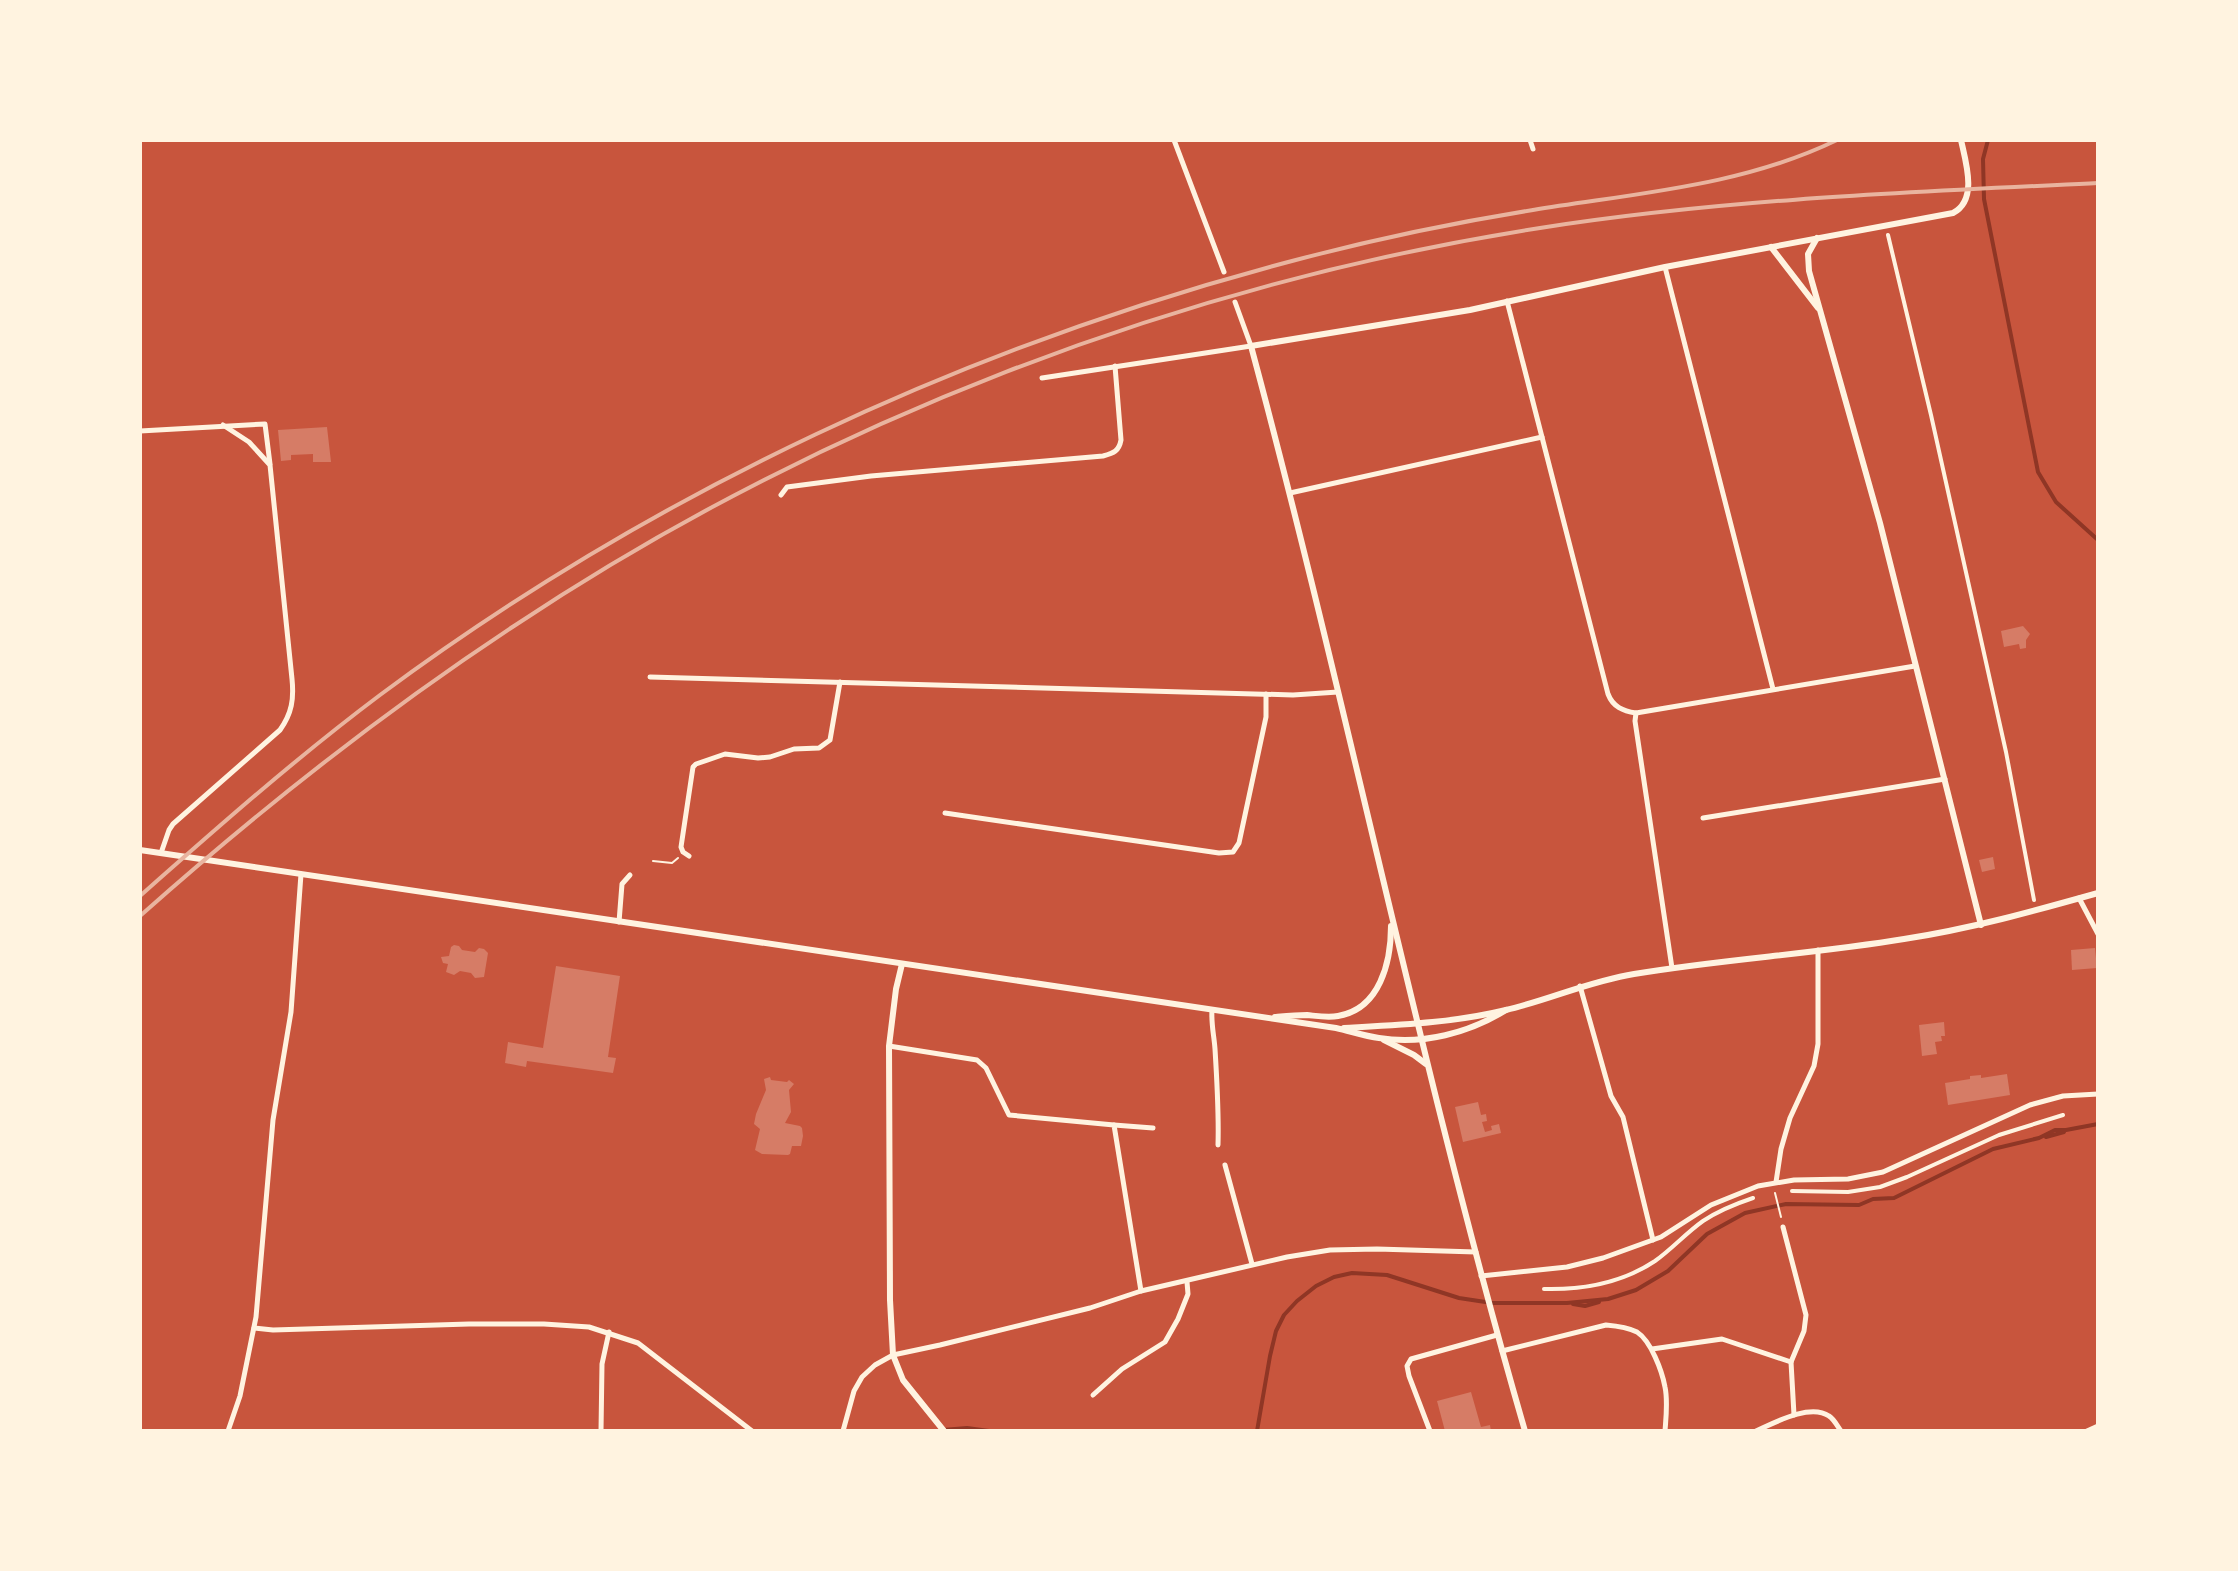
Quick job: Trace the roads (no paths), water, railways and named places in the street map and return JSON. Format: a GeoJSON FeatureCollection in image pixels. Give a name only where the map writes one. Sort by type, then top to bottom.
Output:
{"type":"FeatureCollection","features":[{"type":"Feature","properties":{"kind":"street"},"geometry":{"type":"LineString","coordinates":[[1174,140],[1224,272]]}},
{"type":"Feature","properties":{"kind":"street"},"geometry":{"type":"LineString","coordinates":[[1530,140],[1533,149]]}},
{"type":"Feature","properties":{"kind":"street"},"geometry":{"type":"LineString","coordinates":[[1042,378],[1437,316],[1665,267],[1957,211],[1966,202],[1968,193],[1961,140]]}},
{"type":"Feature","properties":{"kind":"street"},"geometry":{"type":"LineString","coordinates":[[1888,235],[2006,752],[2034,900]]}},
{"type":"Feature","properties":{"kind":"street"},"geometry":{"type":"LineString","coordinates":[[1817,238],[1811,245],[1808,263],[1880,523],[1981,925]]}},
{"type":"Feature","properties":{"kind":"street"},"geometry":{"type":"LineString","coordinates":[[1771,247],[1821,311]]}},
{"type":"Feature","properties":{"kind":"street"},"geometry":{"type":"LineString","coordinates":[[1665,267],[1773,689]]}},
{"type":"Feature","properties":{"kind":"street"},"geometry":{"type":"LineString","coordinates":[[1507,301],[1608,694],[1617,708],[1636,713],[1915,666]]}},
{"type":"Feature","properties":{"kind":"street"},"geometry":{"type":"LineString","coordinates":[[1235,302],[1251,346],[1290,493],[1420,1038],[1484,1288],[1525,1431]]}},
{"type":"Feature","properties":{"kind":"street"},"geometry":{"type":"LineString","coordinates":[[781,495],[787,487],[871,476],[1114,453],[1120,447],[1121,440],[1115,366]]}},
{"type":"Feature","properties":{"kind":"street"},"geometry":{"type":"LineString","coordinates":[[140,431],[265,424],[292,679],[292,706],[280,730],[173,824],[161,853]]}},
{"type":"Feature","properties":{"kind":"street"},"geometry":{"type":"LineString","coordinates":[[223,425],[249,442],[270,465]]}},
{"type":"Feature","properties":{"kind":"street"},"geometry":{"type":"LineString","coordinates":[[1290,493],[1542,437]]}},
{"type":"Feature","properties":{"kind":"street"},"geometry":{"type":"LineString","coordinates":[[650,677],[1266,694],[1338,692]]}},
{"type":"Feature","properties":{"kind":"street"},"geometry":{"type":"LineString","coordinates":[[686,854],[681,847],[693,767],[725,754],[763,758],[794,749],[823,746],[830,740],[840,682]]}},
{"type":"Feature","properties":{"kind":"street"},"geometry":{"type":"LineString","coordinates":[[945,813],[1219,853],[1233,852],[1239,843],[1266,717],[1266,694]]}},
{"type":"Feature","properties":{"kind":"street"},"geometry":{"type":"LineString","coordinates":[[1636,713],[1672,968]]}},
{"type":"Feature","properties":{"kind":"street"},"geometry":{"type":"LineString","coordinates":[[1703,818],[1945,779]]}},
{"type":"Feature","properties":{"kind":"street"},"geometry":{"type":"LineString","coordinates":[[140,850],[1336,1028],[1381,1039],[1427,1065]]}},
{"type":"Feature","properties":{"kind":"street"},"geometry":{"type":"LineString","coordinates":[[228,1431],[240,1396],[254,1328],[273,1120],[291,1012],[301,874]]}},
{"type":"Feature","properties":{"kind":"street"},"geometry":{"type":"LineString","coordinates":[[619,922],[622,884],[630,875]]}},
{"type":"Feature","properties":{"kind":"street"},"geometry":{"type":"LineString","coordinates":[[1336,1028],[1417,1024],[1506,1010],[1580,986],[1631,974],[1899,940],[1981,925],[2098,893]]}},
{"type":"Feature","properties":{"kind":"street"},"geometry":{"type":"LineString","coordinates":[[2079,898],[2098,934]]}},
{"type":"Feature","properties":{"kind":"street"},"geometry":{"type":"LineString","coordinates":[[1267,1018],[1339,1016],[1358,1008],[1377,987],[1387,967],[1391,915]]}},
{"type":"Feature","properties":{"kind":"street"},"geometry":{"type":"LineString","coordinates":[[1776,1182],[1790,1118],[1814,1066],[1818,1044],[1818,949]]}},
{"type":"Feature","properties":{"kind":"street"},"geometry":{"type":"LineString","coordinates":[[902,964],[889,1046],[893,1355],[903,1380],[944,1431]]}},
{"type":"Feature","properties":{"kind":"street"},"geometry":{"type":"LineString","coordinates":[[1580,986],[1611,1096],[1623,1117],[1653,1240]]}},
{"type":"Feature","properties":{"kind":"street"},"geometry":{"type":"LineString","coordinates":[[1212,1010],[1218,1145]]}},
{"type":"Feature","properties":{"kind":"street"},"geometry":{"type":"LineString","coordinates":[[1381,1039],[1457,1033],[1483,1024],[1506,1010]]}},
{"type":"Feature","properties":{"kind":"street"},"geometry":{"type":"LineString","coordinates":[[889,1046],[977,1060],[986,1068],[1009,1115],[1153,1128]]}},
{"type":"Feature","properties":{"kind":"street"},"geometry":{"type":"LineString","coordinates":[[1481,1276],[1567,1267],[1603,1258],[1653,1240],[1726,1198],[1758,1186],[1776,1182],[1848,1179],[1883,1172],[2030,1105],[2063,1096],[2098,1094]]}},
{"type":"Feature","properties":{"kind":"street"},"geometry":{"type":"LineString","coordinates":[[1792,1191],[1848,1192],[1880,1187],[1999,1135],[2063,1115]]}},
{"type":"Feature","properties":{"kind":"street"},"geometry":{"type":"LineString","coordinates":[[1114,1125],[1141,1291]]}},
{"type":"Feature","properties":{"kind":"street"},"geometry":{"type":"LineString","coordinates":[[1225,1165],[1252,1265]]}},
{"type":"Feature","properties":{"kind":"street"},"geometry":{"type":"LineString","coordinates":[[1544,1289],[1586,1287],[1625,1277],[1654,1261],[1702,1222],[1727,1207],[1753,1198]]}},
{"type":"Feature","properties":{"kind":"street"},"geometry":{"type":"LineString","coordinates":[[1783,1227],[1806,1315],[1804,1331],[1791,1362],[1794,1415]]}},
{"type":"Feature","properties":{"kind":"street"},"geometry":{"type":"LineString","coordinates":[[843,1431],[854,1391],[862,1377],[893,1355],[1090,1308],[1141,1291],[1330,1250],[1476,1252]]}},
{"type":"Feature","properties":{"kind":"street"},"geometry":{"type":"LineString","coordinates":[[1093,1395],[1122,1369],[1165,1342],[1188,1294],[1187,1282]]}},
{"type":"Feature","properties":{"kind":"street"},"geometry":{"type":"LineString","coordinates":[[254,1328],[469,1324],[589,1327],[638,1343],[752,1431]]}},
{"type":"Feature","properties":{"kind":"street"},"geometry":{"type":"LineString","coordinates":[[1502,1351],[1606,1325],[1635,1331],[1652,1349],[1666,1390],[1665,1431]]}},
{"type":"Feature","properties":{"kind":"street"},"geometry":{"type":"LineString","coordinates":[[601,1431],[602,1364],[609,1332]]}},
{"type":"Feature","properties":{"kind":"street"},"geometry":{"type":"LineString","coordinates":[[1430,1431],[1409,1376],[1407,1366],[1411,1359],[1497,1335]]}},
{"type":"Feature","properties":{"kind":"street"},"geometry":{"type":"LineString","coordinates":[[1652,1349],[1722,1339],[1791,1362]]}},
{"type":"Feature","properties":{"kind":"street"},"geometry":{"type":"LineString","coordinates":[[1756,1431],[1794,1415],[1819,1412],[1830,1416],[1841,1431]]}},
{"type":"Feature","properties":{"kind":"street"},"geometry":{"type":"LineString","coordinates":[[2087,1431],[2098,1426]]}},
{"type":"Feature","properties":{"kind":"waterway"},"geometry":{"type":"LineString","coordinates":[[1988,140],[1983,159],[1984,199],[2038,472],[2056,502],[2098,540]]}},
{"type":"Feature","properties":{"kind":"waterway"},"geometry":{"type":"LineString","coordinates":[[1257,1431],[1276,1331],[1284,1315],[1297,1301],[1334,1277],[1352,1273],[1387,1275],[1459,1298],[1492,1303],[1567,1303],[1608,1299],[1636,1290],[1668,1271],[1707,1234],[1745,1213],[1786,1204],[1859,1205],[1873,1199],[1894,1198],[1993,1149],[2039,1138],[2055,1130],[2098,1124]]}},
{"type":"Feature","properties":{"kind":"waterway"},"geometry":{"type":"LineString","coordinates":[[2046,1137],[2064,1132]]}},
{"type":"Feature","properties":{"kind":"waterway"},"geometry":{"type":"LineString","coordinates":[[1573,1304],[1585,1306],[1599,1302]]}},
{"type":"Feature","properties":{"kind":"waterway"},"geometry":{"type":"LineString","coordinates":[[943,1430],[967,1428],[989,1431]]}},
{"type":"Feature","properties":{"kind":"railway"},"geometry":{"type":"LineString","coordinates":[[140,896],[318,743],[484,622],[591,554],[815,434],[931,383],[1050,337],[1170,296],[1292,261],[1412,232],[1726,178],[1801,156],[1837,140]]}},
{"type":"Feature","properties":{"kind":"railway"},"geometry":{"type":"LineString","coordinates":[[140,916],[322,764],[416,693],[514,626],[631,553],[752,486],[877,426],[1006,372],[1137,325],[1270,285],[1405,253],[1540,228],[1749,203],[2098,183]]}}]}
